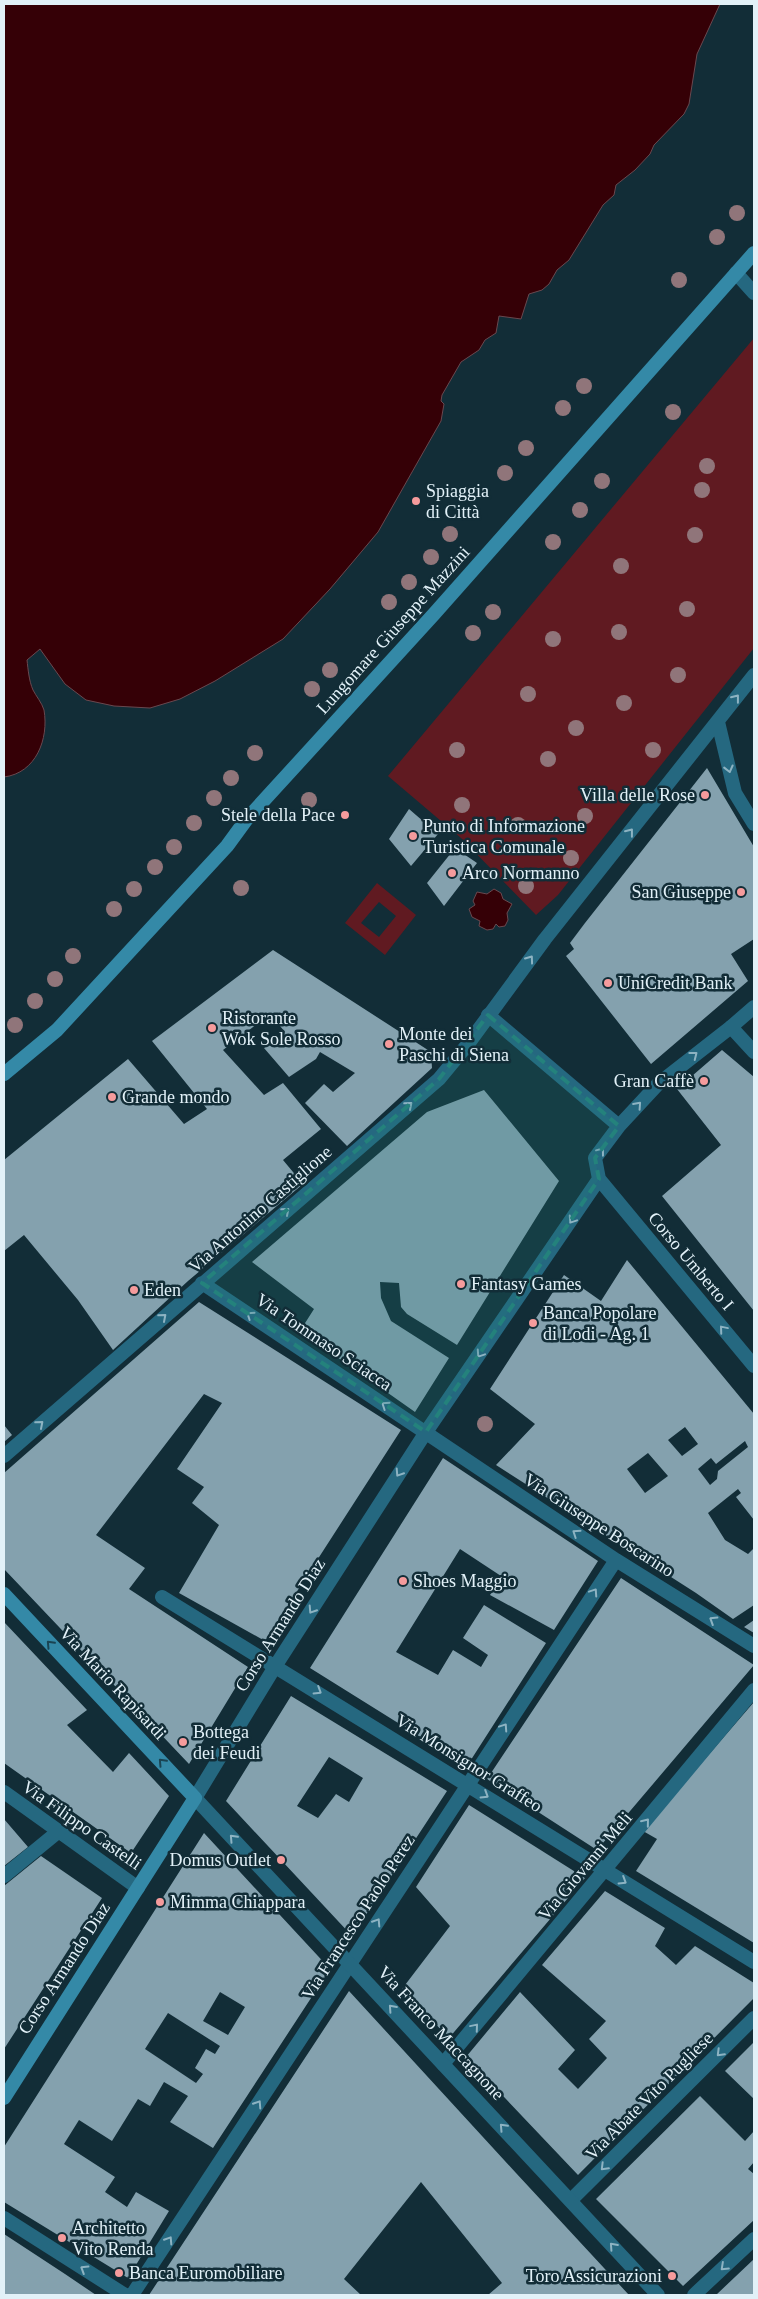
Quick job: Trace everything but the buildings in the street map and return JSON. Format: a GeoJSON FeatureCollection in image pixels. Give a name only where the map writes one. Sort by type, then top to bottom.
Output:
{"type":"FeatureCollection","features":[{"type":"Feature","properties":{"kind":"main road","name":"Lungomare Giuseppe Mazzini"},"geometry":{"type":"LineString","coordinates":[[4,1074],[57,1030],[227,846],[246,820],[434,614],[754,253]]}},
{"type":"Feature","properties":{"kind":"main road","name":"Via Mario Rapisardi"},"geometry":{"type":"LineString","coordinates":[[4,1594],[195,1798]]}},
{"type":"Feature","properties":{"kind":"main road","name":"Corso Armando Diaz"},"geometry":{"type":"LineString","coordinates":[[4,2098],[195,1798]]}},
{"type":"Feature","properties":{"kind":"street"},"geometry":{"type":"LineString","coordinates":[[736,273],[754,293]]}},
{"type":"Feature","properties":{"kind":"street","name":"Via Antonino Castiglione"},"geometry":{"type":"LineString","coordinates":[[4,1456],[439,1079],[468,1044],[545,939],[754,675]]}},
{"type":"Feature","properties":{"kind":"street"},"geometry":{"type":"LineString","coordinates":[[718,722],[735,793],[754,824]]}},
{"type":"Feature","properties":{"kind":"street"},"geometry":{"type":"LineString","coordinates":[[599,1179],[596,1158],[619,1126],[658,1084],[754,1008]]}},
{"type":"Feature","properties":{"kind":"street"},"geometry":{"type":"LineString","coordinates":[[488,1015],[619,1126]]}},
{"type":"Feature","properties":{"kind":"street"},"geometry":{"type":"LineString","coordinates":[[731,1027],[754,1052]]}},
{"type":"Feature","properties":{"kind":"street","name":"Corso Umberto I"},"geometry":{"type":"LineString","coordinates":[[599,1179],[754,1366]]}},
{"type":"Feature","properties":{"kind":"street","name":"Corso Armando Diaz"},"geometry":{"type":"LineString","coordinates":[[195,1798],[276,1665],[426,1432],[599,1179]]}},
{"type":"Feature","properties":{"kind":"street","name":"Via Tommaso Sciacca"},"geometry":{"type":"LineString","coordinates":[[202,1284],[426,1432]]}},
{"type":"Feature","properties":{"kind":"street","name":"Via Giuseppe Boscarino"},"geometry":{"type":"LineString","coordinates":[[426,1432],[616,1560],[754,1646]]}},
{"type":"Feature","properties":{"kind":"street","name":"Via Francesco Paolo Perez"},"geometry":{"type":"LineString","coordinates":[[132,2295],[616,1560]]}},
{"type":"Feature","properties":{"kind":"street","name":"Via Monsignor Graffeo"},"geometry":{"type":"LineString","coordinates":[[162,1597],[276,1665],[754,1962]]}},
{"type":"Feature","properties":{"kind":"street","name":"Via Giovanni Meli"},"geometry":{"type":"LineString","coordinates":[[443,2064],[754,1690]]}},
{"type":"Feature","properties":{"kind":"street","name":"Via Filippo Castelli"},"geometry":{"type":"LineString","coordinates":[[4,1792],[138,1888]]}},
{"type":"Feature","properties":{"kind":"street","name":"Via Franco Maccagnone"},"geometry":{"type":"LineString","coordinates":[[195,1798],[351,1963],[658,2295]]}},
{"type":"Feature","properties":{"kind":"street"},"geometry":{"type":"LineString","coordinates":[[4,1876],[59,1831]]}},
{"type":"Feature","properties":{"kind":"street","name":"Via Abate Vito Pugliese"},"geometry":{"type":"LineString","coordinates":[[571,2200],[754,2018]]}},
{"type":"Feature","properties":{"kind":"street"},"geometry":{"type":"LineString","coordinates":[[4,2218],[126,2295]]}},
{"type":"Feature","properties":{"kind":"street"},"geometry":{"type":"LineString","coordinates":[[694,2295],[754,2239]]}},
{"type":"Feature","properties":{"kind":"highlighted area"},"geometry":{"type":"Polygon","coordinates":[[[488,1015],[619,1126],[595,1158],[599,1179],[426,1432],[202,1283],[439,1079],[488,1015]]]}},
{"type":"Feature","properties":{"kind":"shaded area"},"geometry":{"type":"Polygon","coordinates":[[[4,4],[720,4],[697,54],[689,104],[684,114],[654,145],[650,154],[635,170],[616,185],[614,195],[603,205],[569,260],[557,270],[549,284],[542,290],[529,294],[521,319],[499,316],[496,333],[485,340],[479,350],[461,362],[442,395],[441,401],[444,404],[441,421],[378,532],[330,589],[283,639],[215,681],[180,699],[150,708],[114,706],[86,700],[65,684],[40,649],[27,660],[34,692],[44,710],[45,721],[42,743],[32,762],[15,774],[4,777],[4,4]]]}},
{"type":"Feature","properties":{"kind":"shaded area"},"geometry":{"type":"Polygon","coordinates":[[[754,338],[754,648],[558,895],[536,915],[461,838],[388,776],[754,338]]]}},
{"type":"Feature","properties":{"kind":"shaded area"},"geometry":{"type":"Polygon","coordinates":[[[377,883],[416,915],[385,955],[345,923],[377,883]],[[379,902],[361,923],[379,937],[396,916],[379,902]]]}},
{"type":"Feature","properties":{"kind":"shaded area"},"geometry":{"type":"Polygon","coordinates":[[[494,889],[501,893],[503,899],[512,904],[507,913],[508,920],[505,926],[499,927],[496,924],[493,929],[487,930],[479,926],[480,921],[472,917],[469,909],[475,905],[473,901],[477,892],[487,894],[494,889]]]}},
{"type":"Feature","properties":{"kind":"place","name":"Spiaggia di Città"},"geometry":{"type":"Point","coordinates":[416,501]}},
{"type":"Feature","properties":{"kind":"place","name":"Villa delle Rose"},"geometry":{"type":"Point","coordinates":[705,795]}},
{"type":"Feature","properties":{"kind":"place","name":"Stele della Pace"},"geometry":{"type":"Point","coordinates":[345,815]}},
{"type":"Feature","properties":{"kind":"place","name":"Punto di Informazione Turistica Comunale"},"geometry":{"type":"Point","coordinates":[413,836]}},
{"type":"Feature","properties":{"kind":"place","name":"Arco Normanno"},"geometry":{"type":"Point","coordinates":[452,873]}},
{"type":"Feature","properties":{"kind":"place","name":"San Giuseppe"},"geometry":{"type":"Point","coordinates":[741,892]}},
{"type":"Feature","properties":{"kind":"place","name":"UniCredit Bank"},"geometry":{"type":"Point","coordinates":[608,983]}},
{"type":"Feature","properties":{"kind":"place","name":"Ristorante Wok Sole Rosso"},"geometry":{"type":"Point","coordinates":[212,1028]}},
{"type":"Feature","properties":{"kind":"place","name":"Monte dei Paschi di Siena"},"geometry":{"type":"Point","coordinates":[389,1044]}},
{"type":"Feature","properties":{"kind":"place","name":"Gran Caffè"},"geometry":{"type":"Point","coordinates":[704,1081]}},
{"type":"Feature","properties":{"kind":"place","name":"Grande mondo"},"geometry":{"type":"Point","coordinates":[112,1097]}},
{"type":"Feature","properties":{"kind":"place","name":"Fantasy Games"},"geometry":{"type":"Point","coordinates":[461,1284]}},
{"type":"Feature","properties":{"kind":"place","name":"Eden"},"geometry":{"type":"Point","coordinates":[134,1290]}},
{"type":"Feature","properties":{"kind":"place","name":"Banca Popolare di Lodi - Ag. 1"},"geometry":{"type":"Point","coordinates":[533,1323]}},
{"type":"Feature","properties":{"kind":"place","name":"Shoes Maggio"},"geometry":{"type":"Point","coordinates":[403,1581]}},
{"type":"Feature","properties":{"kind":"place","name":"Bottega dei Feudi"},"geometry":{"type":"Point","coordinates":[183,1742]}},
{"type":"Feature","properties":{"kind":"place","name":"Domus Outlet"},"geometry":{"type":"Point","coordinates":[281,1860]}},
{"type":"Feature","properties":{"kind":"place","name":"Mimma Chiappara"},"geometry":{"type":"Point","coordinates":[160,1902]}},
{"type":"Feature","properties":{"kind":"place","name":"Architetto Vito Renda"},"geometry":{"type":"Point","coordinates":[62,2238]}},
{"type":"Feature","properties":{"kind":"place","name":"Banca Euromobiliare"},"geometry":{"type":"Point","coordinates":[119,2273]}},
{"type":"Feature","properties":{"kind":"place","name":"Toro Assicurazioni"},"geometry":{"type":"Point","coordinates":[672,2276]}}]}
